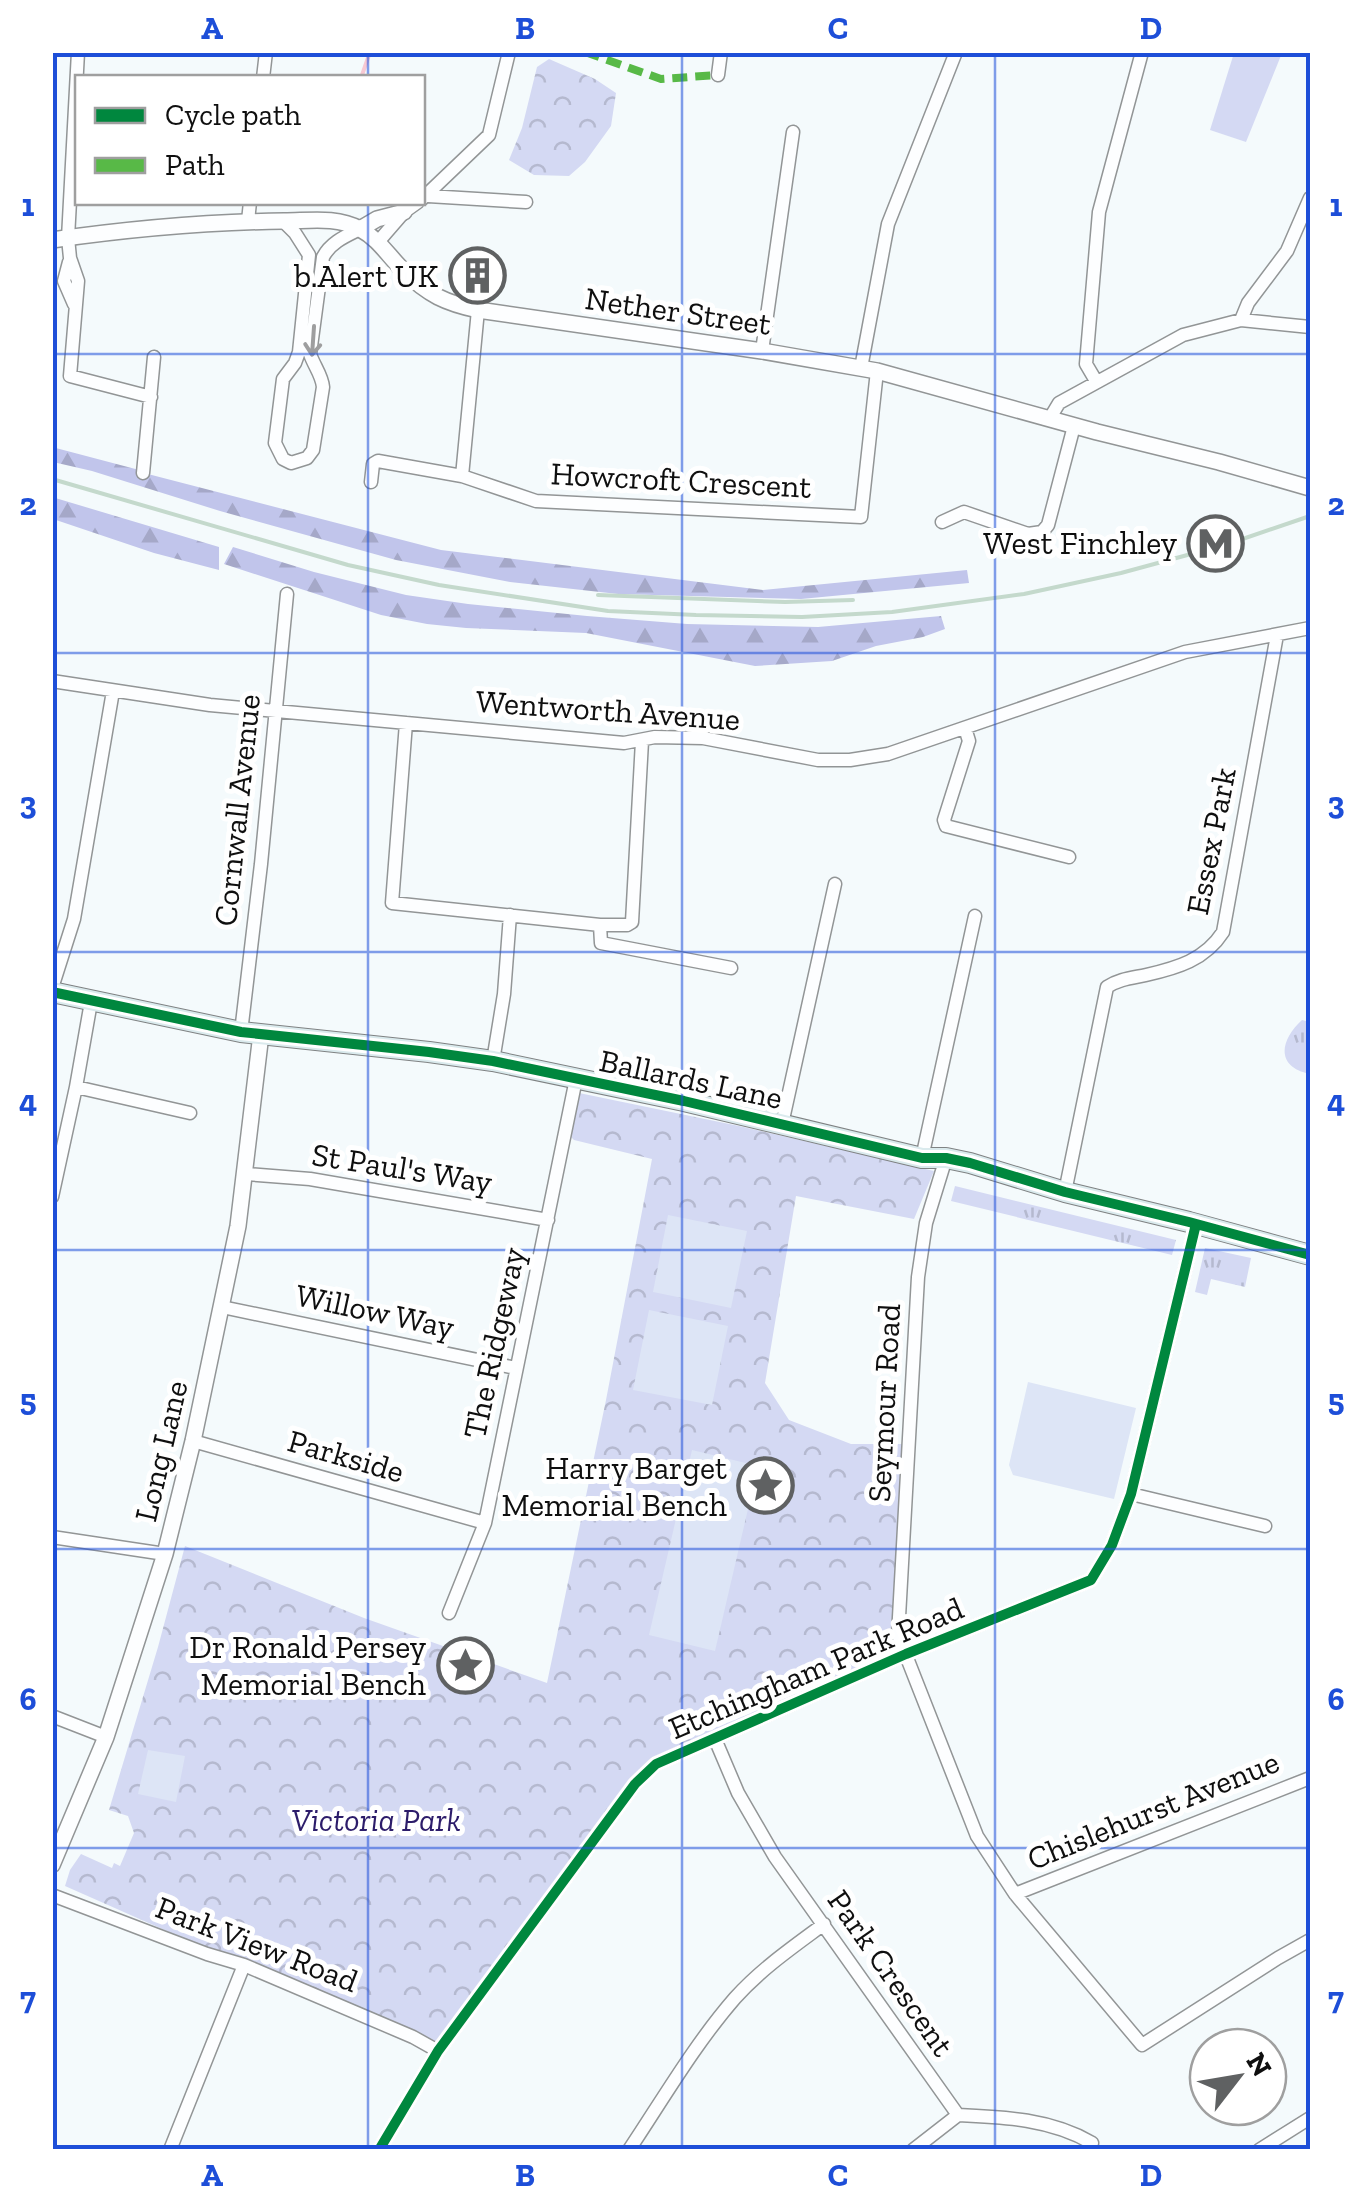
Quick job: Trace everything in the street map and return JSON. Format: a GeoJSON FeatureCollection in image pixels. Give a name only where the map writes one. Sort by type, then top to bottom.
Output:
{"type":"FeatureCollection","features":[{"type":"Feature","properties":{"kind":"main road","name":"Ballards Lane"},"geometry":{"type":"LineString","coordinates":[[52,990],[91,1002],[251,1033],[493,1062],[922,1158],[946,1158],[1310,1255]]}},
{"type":"Feature","properties":{"kind":"street"},"geometry":{"type":"LineString","coordinates":[[425,195],[488,135],[509,52]]}},
{"type":"Feature","properties":{"kind":"street"},"geometry":{"type":"LineString","coordinates":[[718,75],[721,52]]}},
{"type":"Feature","properties":{"kind":"street"},"geometry":{"type":"LineString","coordinates":[[869,369],[888,224],[956,52]]}},
{"type":"Feature","properties":{"kind":"street"},"geometry":{"type":"LineString","coordinates":[[1096,382],[1086,364],[1099,212],[1142,52]]}},
{"type":"Feature","properties":{"kind":"street"},"geometry":{"type":"LineString","coordinates":[[70,376],[78,281],[60,239],[75,83]]}},
{"type":"Feature","properties":{"kind":"street"},"geometry":{"type":"LineString","coordinates":[[762,351],[793,132]]}},
{"type":"Feature","properties":{"kind":"street"},"geometry":{"type":"LineString","coordinates":[[1241,320],[1248,303],[1287,251],[1310,198]]}},
{"type":"Feature","properties":{"kind":"street"},"geometry":{"type":"LineString","coordinates":[[425,202],[526,202]]}},
{"type":"Feature","properties":{"kind":"street"},"geometry":{"type":"LineString","coordinates":[[248,221],[250,205]]}},
{"type":"Feature","properties":{"kind":"street"},"geometry":{"type":"LineString","coordinates":[[283,221],[309,255],[299,352],[283,380],[275,444],[283,459],[291,463],[307,458],[313,450],[323,388],[310,354],[323,256],[340,239],[411,205]]}},
{"type":"Feature","properties":{"kind":"street"},"geometry":{"type":"LineString","coordinates":[[378,242],[415,205]]}},
{"type":"Feature","properties":{"kind":"street","name":"Nether Street"},"geometry":{"type":"LineString","coordinates":[[60,239],[177,224],[344,222],[378,242],[405,272],[447,303],[869,369],[1310,488]]}},
{"type":"Feature","properties":{"kind":"street"},"geometry":{"type":"LineString","coordinates":[[371,482],[373,464],[378,461],[462,476],[478,310]]}},
{"type":"Feature","properties":{"kind":"street"},"geometry":{"type":"LineString","coordinates":[[1050,418],[1059,403],[1183,334],[1241,320],[1310,327]]}},
{"type":"Feature","properties":{"kind":"street"},"geometry":{"type":"LineString","coordinates":[[143,473],[154,356]]}},
{"type":"Feature","properties":{"kind":"street","name":"Howcroft Crescent"},"geometry":{"type":"LineString","coordinates":[[462,476],[536,500],[860,517],[869,369]]}},
{"type":"Feature","properties":{"kind":"street"},"geometry":{"type":"LineString","coordinates":[[52,374],[151,397]]}},
{"type":"Feature","properties":{"kind":"street"},"geometry":{"type":"LineString","coordinates":[[942,522],[964,512],[1028,534],[1042,532],[1048,525],[1074,426]]}},
{"type":"Feature","properties":{"kind":"street","name":"Cornwall Avenue"},"geometry":{"type":"LineString","coordinates":[[251,1033],[287,594]]}},
{"type":"Feature","properties":{"kind":"street"},"geometry":{"type":"LineString","coordinates":[[1277,636],[1310,628]]}},
{"type":"Feature","properties":{"kind":"street","name":"Wentworth Avenue"},"geometry":{"type":"LineString","coordinates":[[52,680],[210,705],[624,743],[655,738],[703,738],[786,756],[850,760],[888,754],[1185,652],[1277,636]]}},
{"type":"Feature","properties":{"kind":"street","name":"Essex Park"},"geometry":{"type":"LineString","coordinates":[[1065,1192],[1107,987],[1116,981],[1196,960],[1223,932],[1277,636]]}},
{"type":"Feature","properties":{"kind":"street"},"geometry":{"type":"LineString","coordinates":[[52,990],[74,919],[112,691]]}},
{"type":"Feature","properties":{"kind":"street"},"geometry":{"type":"LineString","coordinates":[[406,724],[392,903],[600,925],[632,922],[642,741]]}},
{"type":"Feature","properties":{"kind":"street"},"geometry":{"type":"LineString","coordinates":[[966,728],[969,741],[944,820],[946,826],[1069,857]]}},
{"type":"Feature","properties":{"kind":"street"},"geometry":{"type":"LineString","coordinates":[[782,1124],[835,884]]}},
{"type":"Feature","properties":{"kind":"street"},"geometry":{"type":"LineString","coordinates":[[493,1062],[504,994],[510,915]]}},
{"type":"Feature","properties":{"kind":"street"},"geometry":{"type":"LineString","coordinates":[[922,1158],[976,916]]}},
{"type":"Feature","properties":{"kind":"street"},"geometry":{"type":"LineString","coordinates":[[600,925],[601,943],[731,968]]}},
{"type":"Feature","properties":{"kind":"street"},"geometry":{"type":"LineString","coordinates":[[52,1197],[91,1002]]}},
{"type":"Feature","properties":{"kind":"street","name":"Long Lane"},"geometry":{"type":"LineString","coordinates":[[52,1865],[106,1736],[165,1554],[193,1441],[246,1174],[251,1033]]}},
{"type":"Feature","properties":{"kind":"street","name":"The Ridgeway"},"geometry":{"type":"LineString","coordinates":[[450,1613],[485,1523],[576,1080]]}},
{"type":"Feature","properties":{"kind":"street"},"geometry":{"type":"LineString","coordinates":[[76,1087],[190,1113]]}},
{"type":"Feature","properties":{"kind":"street","name":"Seymour Road"},"geometry":{"type":"LineString","coordinates":[[946,1158],[926,1223],[918,1278],[898,1636],[977,1836],[1015,1894],[1142,2045],[1310,1940]]}},
{"type":"Feature","properties":{"kind":"street","name":"St Paul's Way"},"geometry":{"type":"LineString","coordinates":[[246,1174],[310,1180],[548,1220]]}},
{"type":"Feature","properties":{"kind":"street","name":"Etchingham Park Road"},"geometry":{"type":"LineString","coordinates":[[379,2150],[438,2051],[634,1784],[656,1764],[906,1654],[1091,1580],[1112,1546],[1131,1494],[1196,1224]]}},
{"type":"Feature","properties":{"kind":"street","name":"Willow Way"},"geometry":{"type":"LineString","coordinates":[[222,1307],[516,1368]]}},
{"type":"Feature","properties":{"kind":"street","name":"Parkside"},"geometry":{"type":"LineString","coordinates":[[193,1441],[485,1523]]}},
{"type":"Feature","properties":{"kind":"street"},"geometry":{"type":"LineString","coordinates":[[1131,1494],[1265,1526]]}},
{"type":"Feature","properties":{"kind":"street"},"geometry":{"type":"LineString","coordinates":[[52,1537],[165,1554]]}},
{"type":"Feature","properties":{"kind":"street"},"geometry":{"type":"LineString","coordinates":[[52,1716],[106,1736]]}},
{"type":"Feature","properties":{"kind":"street","name":"Park Crescent"},"geometry":{"type":"LineString","coordinates":[[715,1740],[738,1793],[775,1857],[958,2116]]}},
{"type":"Feature","properties":{"kind":"street","name":"Chislehurst Avenue"},"geometry":{"type":"LineString","coordinates":[[1015,1894],[1310,1778]]}},
{"type":"Feature","properties":{"kind":"street","name":"Park View Road"},"geometry":{"type":"LineString","coordinates":[[52,1895],[244,1965],[438,2051]]}},
{"type":"Feature","properties":{"kind":"street"},"geometry":{"type":"LineString","coordinates":[[629,2150],[736,1998],[767,1966],[824,1924]]}},
{"type":"Feature","properties":{"kind":"street"},"geometry":{"type":"LineString","coordinates":[[170,2150],[244,1965]]}},
{"type":"Feature","properties":{"kind":"street"},"geometry":{"type":"LineString","coordinates":[[913,2150],[958,2116],[1044,2124],[1092,2142]]}},
{"type":"Feature","properties":{"kind":"street"},"geometry":{"type":"LineString","coordinates":[[1259,2150],[1310,2118]]}},
{"type":"Feature","properties":{"kind":"green space"},"geometry":{"type":"Polygon","coordinates":[[[1234,53],[1282,53],[1246,142],[1210,130],[1234,53]]]}},
{"type":"Feature","properties":{"kind":"green space"},"geometry":{"type":"Polygon","coordinates":[[[549,59],[616,93],[611,126],[585,162],[569,176],[534,175],[509,160],[522,128],[537,67],[549,59]]]}},
{"type":"Feature","properties":{"kind":"green space"},"geometry":{"type":"Polygon","coordinates":[[[52,447],[441,550],[763,590],[967,570],[969,583],[801,599],[618,594],[510,582],[396,560],[53,462],[52,447]]]}},
{"type":"Feature","properties":{"kind":"green space"},"geometry":{"type":"Polygon","coordinates":[[[52,497],[219,547],[219,570],[53,519],[52,497]]]}},
{"type":"Feature","properties":{"kind":"green space"},"geometry":{"type":"Polygon","coordinates":[[[233,547],[406,595],[468,604],[687,624],[818,627],[941,616],[945,629],[832,661],[755,666],[586,633],[466,628],[381,615],[224,564],[233,547]]]}},
{"type":"Feature","properties":{"kind":"green space"},"geometry":{"type":"Polygon","coordinates":[[[1302,1020],[1310,1022],[1310,1074],[1286,1059],[1289,1036],[1302,1020]]]}},
{"type":"Feature","properties":{"kind":"green space","name":"Victoria Park"},"geometry":{"type":"Polygon","coordinates":[[[579,1093],[934,1171],[914,1219],[796,1196],[765,1383],[789,1420],[851,1444],[910,1444],[898,1637],[904,1654],[717,1738],[635,1784],[438,2051],[65,1886],[81,1854],[112,1868],[114,1863],[120,1866],[134,1833],[128,1816],[109,1810],[185,1546],[364,1618],[547,1683],[652,1159],[574,1140],[570,1136],[579,1093]]]}},
{"type":"Feature","properties":{"kind":"green space"},"geometry":{"type":"Polygon","coordinates":[[[955,1186],[1176,1240],[1172,1255],[951,1201],[955,1186]]]}},
{"type":"Feature","properties":{"kind":"green space"},"geometry":{"type":"Polygon","coordinates":[[[1205,1248],[1251,1258],[1245,1287],[1211,1279],[1207,1295],[1195,1292],[1205,1248]]]}},
{"type":"Feature","properties":{"kind":"shaded area"},"geometry":{"type":"Polygon","coordinates":[[[668,1215],[747,1231],[731,1308],[653,1292],[668,1215]]]}},
{"type":"Feature","properties":{"kind":"shaded area"},"geometry":{"type":"Polygon","coordinates":[[[649,1310],[728,1326],[712,1405],[633,1390],[649,1310]]]}},
{"type":"Feature","properties":{"kind":"shaded area"},"geometry":{"type":"Polygon","coordinates":[[[1028,1382],[1136,1408],[1114,1499],[1013,1475],[1009,1465],[1028,1382]]]}},
{"type":"Feature","properties":{"kind":"shaded area"},"geometry":{"type":"Polygon","coordinates":[[[692,1450],[758,1466],[715,1651],[649,1635],[692,1450]]]}},
{"type":"Feature","properties":{"kind":"shaded area"},"geometry":{"type":"Polygon","coordinates":[[[148,1750],[185,1756],[176,1802],[138,1794],[148,1750]]]}},
{"type":"Feature","properties":{"kind":"waterway"},"geometry":{"type":"LineString","coordinates":[[362,75],[370,52]]}},
{"type":"Feature","properties":{"kind":"railway"},"geometry":{"type":"LineString","coordinates":[[52,479],[348,565],[439,585],[608,611],[696,615],[802,617],[892,612],[1024,594],[1228,544],[1310,516]]}},
{"type":"Feature","properties":{"kind":"railway"},"geometry":{"type":"LineString","coordinates":[[598,595],[785,602],[853,600]]}},
{"type":"Feature","properties":{"kind":"marked path"},"geometry":{"type":"LineString","coordinates":[[585,52],[661,79],[718,75]]}},
{"type":"Feature","properties":{"kind":"cycle path"},"geometry":{"type":"LineString","coordinates":[[52,992],[241,1032],[493,1061],[684,1101],[922,1158],[970,1163],[1065,1192],[1310,1255]]}},
{"type":"Feature","properties":{"kind":"cycle path"},"geometry":{"type":"LineString","coordinates":[[379,2150],[438,2051],[635,1784],[656,1764],[906,1654],[1091,1580],[1112,1545],[1131,1494],[1196,1224]]}},
{"type":"Feature","properties":{"kind":"place","name":"b.Alert UK"},"geometry":{"type":"Point","coordinates":[477,276]}},
{"type":"Feature","properties":{"kind":"place","name":"West Finchley"},"geometry":{"type":"Point","coordinates":[1216,543]}},
{"type":"Feature","properties":{"kind":"place","name":"Harry Barget Memorial Bench"},"geometry":{"type":"Point","coordinates":[766,1486]}},
{"type":"Feature","properties":{"kind":"place","name":"Dr Ronald Persey Memorial Bench"},"geometry":{"type":"Point","coordinates":[465,1665]}}]}
